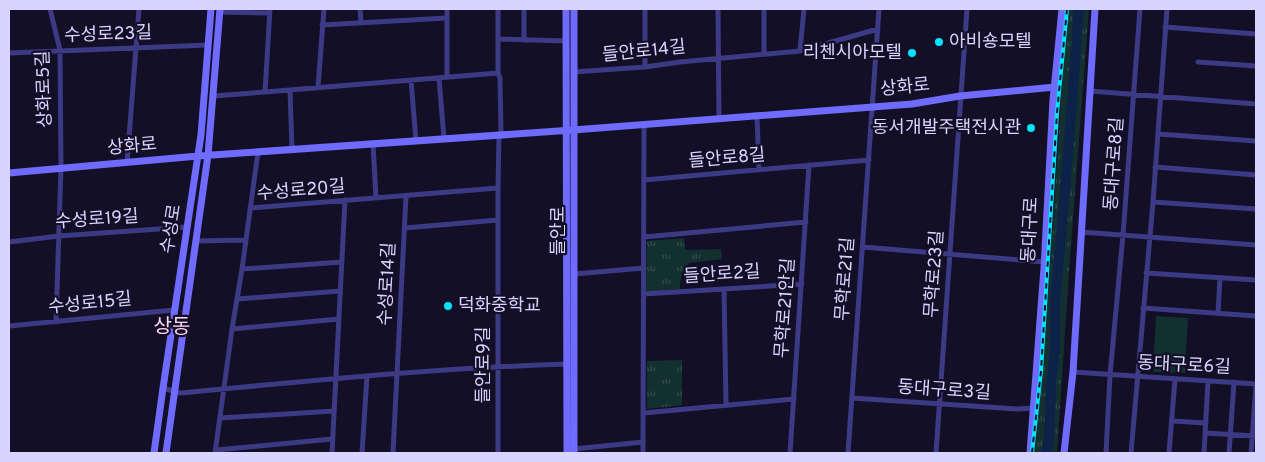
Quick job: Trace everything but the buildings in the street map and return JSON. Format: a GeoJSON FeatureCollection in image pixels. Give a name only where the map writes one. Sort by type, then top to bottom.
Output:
{"type":"FeatureCollection","features":[{"type":"Feature","properties":{"kind":"main road","name":"수성로"},"geometry":{"type":"LineString","coordinates":[[154,453],[162,388],[201,135],[211,9]]}},
{"type":"Feature","properties":{"kind":"main road","name":"들안로"},"geometry":{"type":"LineString","coordinates":[[566,9],[574,274],[574,451]]}},
{"type":"Feature","properties":{"kind":"main road","name":"들안로"},"geometry":{"type":"LineString","coordinates":[[567,453],[566,364],[569,130],[573,72],[574,9]]}},
{"type":"Feature","properties":{"kind":"main road","name":"동대구로"},"geometry":{"type":"LineString","coordinates":[[1030,453],[1044,262],[1053,100],[1062,9]]}},
{"type":"Feature","properties":{"kind":"main road"},"geometry":{"type":"LineString","coordinates":[[1064,453],[1073,372],[1095,9]]}},
{"type":"Feature","properties":{"kind":"main road","name":"수성로"},"geometry":{"type":"LineString","coordinates":[[166,453],[208,155],[220,10]]}},
{"type":"Feature","properties":{"kind":"main road","name":"상화로"},"geometry":{"type":"LineString","coordinates":[[9,173],[208,155],[912,104],[960,96],[1055,87]]}},
{"type":"Feature","properties":{"kind":"street","name":"상화로5길"},"geometry":{"type":"LineString","coordinates":[[50,9],[60,50],[61,168],[56,322]]}},
{"type":"Feature","properties":{"kind":"street"},"geometry":{"type":"LineString","coordinates":[[127,163],[139,9]]}},
{"type":"Feature","properties":{"kind":"street"},"geometry":{"type":"LineString","coordinates":[[318,87],[324,9]]}},
{"type":"Feature","properties":{"kind":"street"},"geometry":{"type":"LineString","coordinates":[[360,9],[361,23]]}},
{"type":"Feature","properties":{"kind":"street"},"geometry":{"type":"LineString","coordinates":[[447,9],[447,77]]}},
{"type":"Feature","properties":{"kind":"street"},"geometry":{"type":"LineString","coordinates":[[404,228],[498,220],[499,135],[501,132],[500,78],[498,73],[498,9]]}},
{"type":"Feature","properties":{"kind":"street"},"geometry":{"type":"LineString","coordinates":[[524,9],[524,40]]}},
{"type":"Feature","properties":{"kind":"street"},"geometry":{"type":"LineString","coordinates":[[645,9],[645,67]]}},
{"type":"Feature","properties":{"kind":"street"},"geometry":{"type":"LineString","coordinates":[[718,9],[719,119]]}},
{"type":"Feature","properties":{"kind":"street"},"geometry":{"type":"LineString","coordinates":[[764,9],[764,54]]}},
{"type":"Feature","properties":{"kind":"street"},"geometry":{"type":"LineString","coordinates":[[800,51],[804,9]]}},
{"type":"Feature","properties":{"kind":"street","name":"무학로21길"},"geometry":{"type":"LineString","coordinates":[[848,453],[879,9]]}},
{"type":"Feature","properties":{"kind":"street","name":"무학로23길"},"geometry":{"type":"LineString","coordinates":[[936,453],[967,9]]}},
{"type":"Feature","properties":{"kind":"street","name":"동대구로8길"},"geometry":{"type":"LineString","coordinates":[[1123,235],[1140,9]]}},
{"type":"Feature","properties":{"kind":"street"},"geometry":{"type":"LineString","coordinates":[[1131,453],[1156,167],[1167,9]]}},
{"type":"Feature","properties":{"kind":"street"},"geometry":{"type":"LineString","coordinates":[[220,10],[270,11],[265,92]]}},
{"type":"Feature","properties":{"kind":"street"},"geometry":{"type":"LineString","coordinates":[[322,25],[447,18]]}},
{"type":"Feature","properties":{"kind":"street"},"geometry":{"type":"LineString","coordinates":[[1165,27],[1256,34]]}},
{"type":"Feature","properties":{"kind":"street","name":"들안로14길"},"geometry":{"type":"LineString","coordinates":[[573,72],[645,67],[800,51],[878,29]]}},
{"type":"Feature","properties":{"kind":"street"},"geometry":{"type":"LineString","coordinates":[[498,40],[566,41]]}},
{"type":"Feature","properties":{"kind":"street","name":"수성로23길"},"geometry":{"type":"LineString","coordinates":[[9,53],[208,45]]}},
{"type":"Feature","properties":{"kind":"street"},"geometry":{"type":"LineString","coordinates":[[1198,62],[1256,66]]}},
{"type":"Feature","properties":{"kind":"street"},"geometry":{"type":"LineString","coordinates":[[214,96],[498,73]]}},
{"type":"Feature","properties":{"kind":"street"},"geometry":{"type":"LineString","coordinates":[[439,78],[444,139]]}},
{"type":"Feature","properties":{"kind":"street"},"geometry":{"type":"LineString","coordinates":[[411,80],[416,141]]}},
{"type":"Feature","properties":{"kind":"street"},"geometry":{"type":"LineString","coordinates":[[290,90],[292,150]]}},
{"type":"Feature","properties":{"kind":"street"},"geometry":{"type":"LineString","coordinates":[[1090,91],[1256,104]]}},
{"type":"Feature","properties":{"kind":"street"},"geometry":{"type":"LineString","coordinates":[[757,116],[759,170]]}},
{"type":"Feature","properties":{"kind":"street"},"geometry":{"type":"LineString","coordinates":[[643,453],[644,124]]}},
{"type":"Feature","properties":{"kind":"street"},"geometry":{"type":"LineString","coordinates":[[1158,134],[1256,140]]}},
{"type":"Feature","properties":{"kind":"street"},"geometry":{"type":"LineString","coordinates":[[374,144],[376,198]]}},
{"type":"Feature","properties":{"kind":"street"},"geometry":{"type":"LineString","coordinates":[[250,208],[258,152]]}},
{"type":"Feature","properties":{"kind":"street","name":"들안로8길"},"geometry":{"type":"LineString","coordinates":[[644,180],[869,160]]}},
{"type":"Feature","properties":{"kind":"street","name":"무학로21안길"},"geometry":{"type":"LineString","coordinates":[[790,453],[810,165]]}},
{"type":"Feature","properties":{"kind":"street"},"geometry":{"type":"LineString","coordinates":[[1156,167],[1256,175]]}},
{"type":"Feature","properties":{"kind":"street","name":"수성로20길"},"geometry":{"type":"LineString","coordinates":[[215,451],[250,208],[498,188]]}},
{"type":"Feature","properties":{"kind":"street","name":"수성로14길"},"geometry":{"type":"LineString","coordinates":[[393,453],[406,196]]}},
{"type":"Feature","properties":{"kind":"street"},"geometry":{"type":"LineString","coordinates":[[332,453],[345,200]]}},
{"type":"Feature","properties":{"kind":"street"},"geometry":{"type":"LineString","coordinates":[[1153,202],[1256,209]]}},
{"type":"Feature","properties":{"kind":"street","name":"들안로9길"},"geometry":{"type":"LineString","coordinates":[[498,220],[498,453]]}},
{"type":"Feature","properties":{"kind":"street"},"geometry":{"type":"LineString","coordinates":[[644,237],[806,222]]}},
{"type":"Feature","properties":{"kind":"street","name":"수성로19길"},"geometry":{"type":"LineString","coordinates":[[9,242],[59,236],[187,227]]}},
{"type":"Feature","properties":{"kind":"street","name":"동대구로8길"},"geometry":{"type":"LineString","coordinates":[[1081,232],[1256,245]]}},
{"type":"Feature","properties":{"kind":"street","name":"동대구로6길"},"geometry":{"type":"LineString","coordinates":[[1106,453],[1110,375],[1123,235]]}},
{"type":"Feature","properties":{"kind":"street"},"geometry":{"type":"LineString","coordinates":[[196,241],[246,240]]}},
{"type":"Feature","properties":{"kind":"street"},"geometry":{"type":"LineString","coordinates":[[863,246],[1044,262]]}},
{"type":"Feature","properties":{"kind":"street"},"geometry":{"type":"LineString","coordinates":[[242,269],[342,262]]}},
{"type":"Feature","properties":{"kind":"street"},"geometry":{"type":"LineString","coordinates":[[574,274],[644,268]]}},
{"type":"Feature","properties":{"kind":"street"},"geometry":{"type":"LineString","coordinates":[[1146,273],[1256,280]]}},
{"type":"Feature","properties":{"kind":"street"},"geometry":{"type":"LineString","coordinates":[[1218,313],[1220,278]]}},
{"type":"Feature","properties":{"kind":"street","name":"들안로2길"},"geometry":{"type":"LineString","coordinates":[[644,294],[802,284]]}},
{"type":"Feature","properties":{"kind":"street"},"geometry":{"type":"LineString","coordinates":[[724,289],[726,405]]}},
{"type":"Feature","properties":{"kind":"street"},"geometry":{"type":"LineString","coordinates":[[237,299],[340,291]]}},
{"type":"Feature","properties":{"kind":"street"},"geometry":{"type":"LineString","coordinates":[[1143,308],[1256,316]]}},
{"type":"Feature","properties":{"kind":"street","name":"수성로15길"},"geometry":{"type":"LineString","coordinates":[[9,326],[174,310]]}},
{"type":"Feature","properties":{"kind":"street"},"geometry":{"type":"LineString","coordinates":[[232,329],[339,319]]}},
{"type":"Feature","properties":{"kind":"street"},"geometry":{"type":"LineString","coordinates":[[162,388],[180,393],[336,378],[498,366],[566,364]]}},
{"type":"Feature","properties":{"kind":"street","name":"동대구로6길"},"geometry":{"type":"LineString","coordinates":[[1073,372],[1256,385]]}},
{"type":"Feature","properties":{"kind":"street"},"geometry":{"type":"LineString","coordinates":[[362,453],[367,376]]}},
{"type":"Feature","properties":{"kind":"street"},"geometry":{"type":"LineString","coordinates":[[1169,453],[1175,379]]}},
{"type":"Feature","properties":{"kind":"street"},"geometry":{"type":"LineString","coordinates":[[1204,453],[1208,381]]}},
{"type":"Feature","properties":{"kind":"street"},"geometry":{"type":"LineString","coordinates":[[1228,453],[1234,382]]}},
{"type":"Feature","properties":{"kind":"street"},"geometry":{"type":"LineString","coordinates":[[1251,453],[1254,436],[1256,385]]}},
{"type":"Feature","properties":{"kind":"street","name":"동대구로3길"},"geometry":{"type":"LineString","coordinates":[[852,398],[1017,410],[1034,408]]}},
{"type":"Feature","properties":{"kind":"street"},"geometry":{"type":"LineString","coordinates":[[644,413],[794,399]]}},
{"type":"Feature","properties":{"kind":"street"},"geometry":{"type":"LineString","coordinates":[[220,418],[334,411]]}},
{"type":"Feature","properties":{"kind":"street"},"geometry":{"type":"LineString","coordinates":[[1172,421],[1206,423]]}},
{"type":"Feature","properties":{"kind":"street"},"geometry":{"type":"LineString","coordinates":[[1205,432],[1254,436]]}},
{"type":"Feature","properties":{"kind":"street"},"geometry":{"type":"LineString","coordinates":[[215,451],[332,439]]}},
{"type":"Feature","properties":{"kind":"street"},"geometry":{"type":"LineString","coordinates":[[574,451],[643,442]]}},
{"type":"Feature","properties":{"kind":"green space"},"geometry":{"type":"Polygon","coordinates":[[[1067,9],[1089,9],[1057,453],[1034,453],[1050,268],[1067,9]]]}},
{"type":"Feature","properties":{"kind":"green space"},"geometry":{"type":"Polygon","coordinates":[[[684,238],[685,250],[721,249],[722,259],[689,263],[682,275],[680,289],[646,292],[647,241],[684,238]]]}},
{"type":"Feature","properties":{"kind":"green space"},"geometry":{"type":"Polygon","coordinates":[[[1156,316],[1188,318],[1185,373],[1153,372],[1156,316]]]}},
{"type":"Feature","properties":{"kind":"green space"},"geometry":{"type":"Polygon","coordinates":[[[682,360],[682,405],[647,409],[647,361],[682,360]]]}},
{"type":"Feature","properties":{"kind":"waterway"},"geometry":{"type":"LineString","coordinates":[[1046,453],[1049,440],[1051,386],[1055,350],[1055,302],[1079,9]]}},
{"type":"Feature","properties":{"kind":"railway"},"geometry":{"type":"LineString","coordinates":[[1032,453],[1041,371],[1057,113],[1067,9]]}},
{"type":"Feature","properties":{"kind":"place","name":"아비숑모텔"},"geometry":{"type":"Point","coordinates":[939,42]}},
{"type":"Feature","properties":{"kind":"place","name":"리첸시아모텔"},"geometry":{"type":"Point","coordinates":[912,53]}},
{"type":"Feature","properties":{"kind":"place","name":"동서개발주택전시관"},"geometry":{"type":"Point","coordinates":[1031,128]}},
{"type":"Feature","properties":{"kind":"place","name":"덕화중학교"},"geometry":{"type":"Point","coordinates":[448,306]}},
{"type":"Feature","properties":{"kind":"district","name":"상동"},"geometry":{"type":"Point","coordinates":[172,328]}}]}
